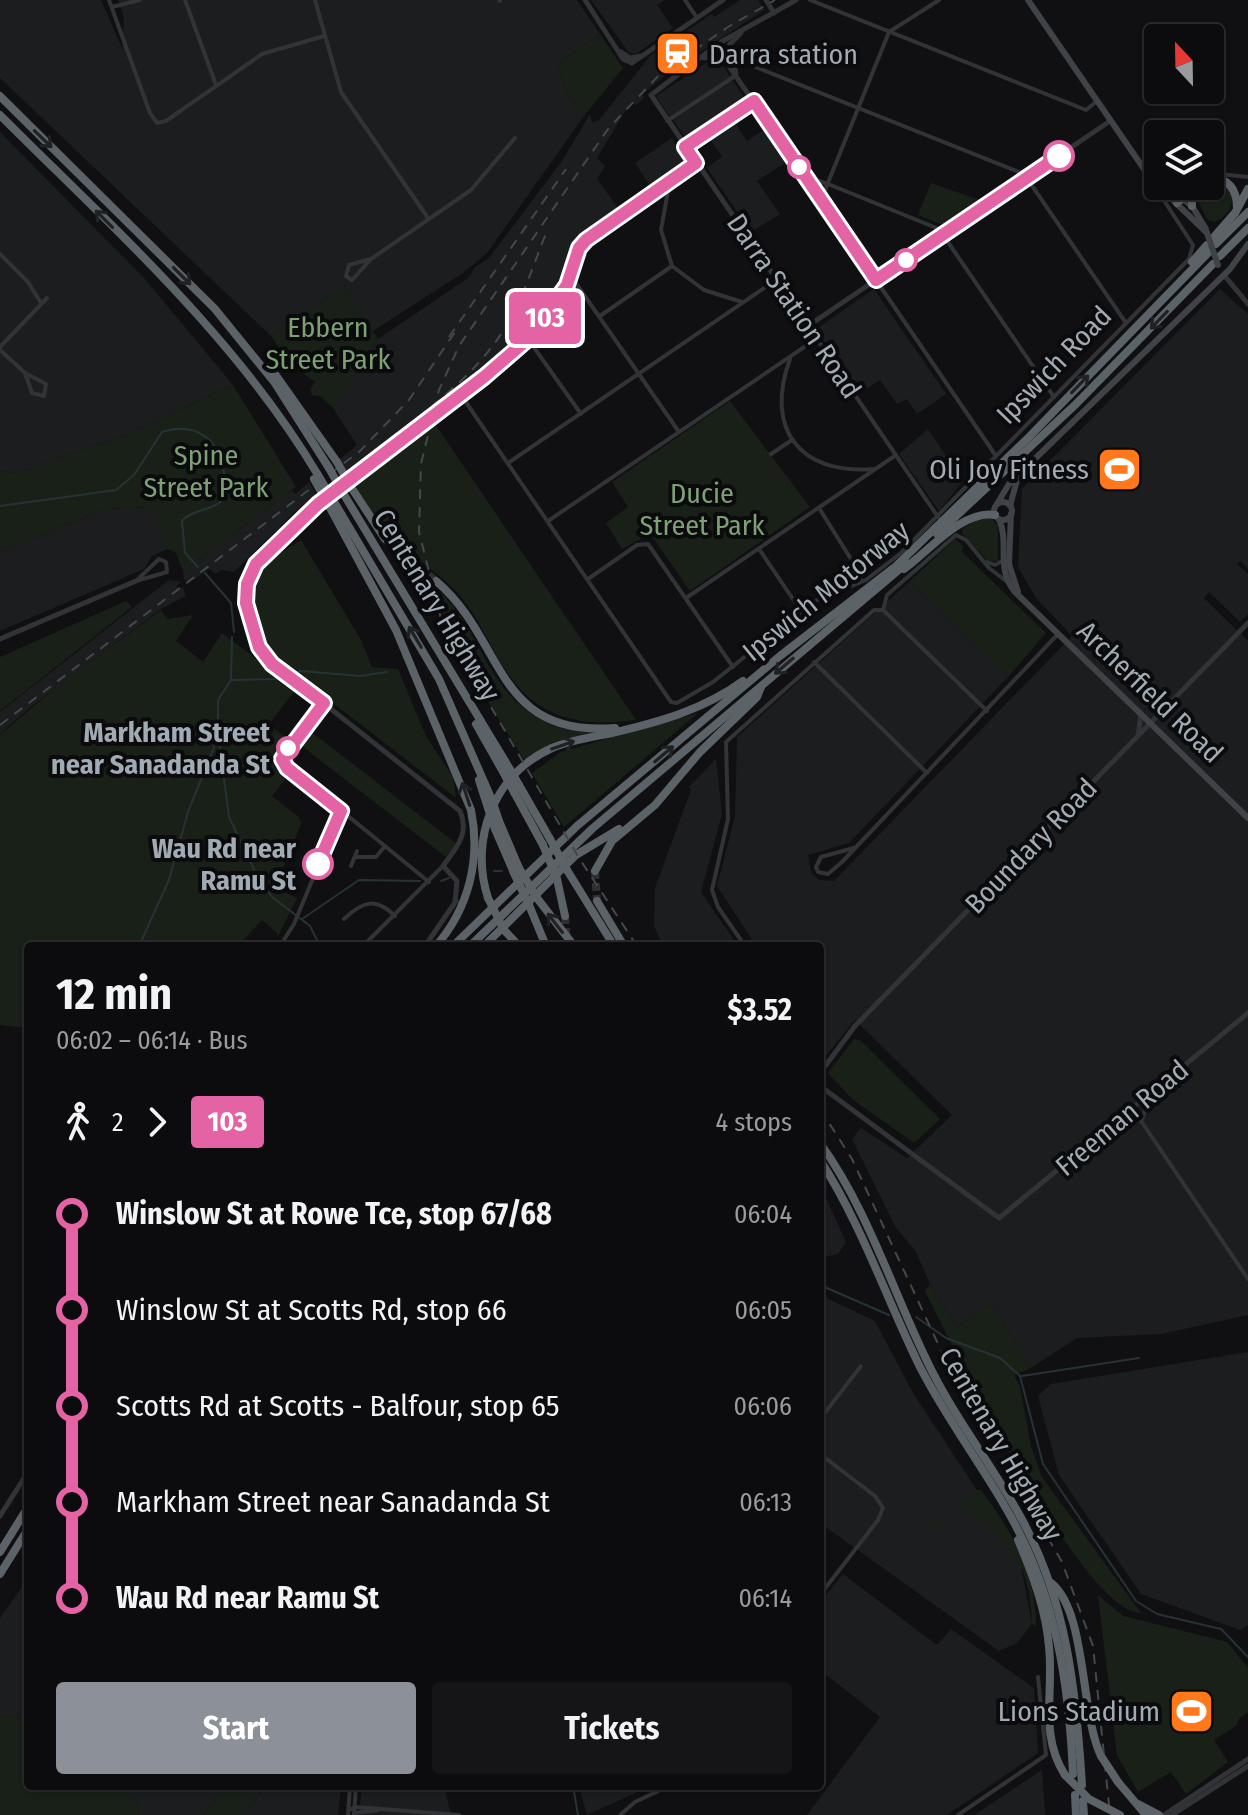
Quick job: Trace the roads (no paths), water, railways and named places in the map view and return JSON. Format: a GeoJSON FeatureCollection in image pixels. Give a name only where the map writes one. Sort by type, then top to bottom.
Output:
{"type":"FeatureCollection","features":[{"type":"Feature","properties":{"kind":"highway","name":"Centenary Highway"},"geometry":{"type":"LineString","coordinates":[[0,96],[198,291],[264,368],[333,465],[546,842],[612,942]]}},
{"type":"Feature","properties":{"kind":"highway","name":"Centenary Highway"},"geometry":{"type":"LineString","coordinates":[[0,115],[202,317],[275,407],[432,667],[462,726],[516,870],[571,942]]}},
{"type":"Feature","properties":{"kind":"highway"},"geometry":{"type":"LineString","coordinates":[[1224,181],[1230,184],[1236,196],[1237,209]]}},
{"type":"Feature","properties":{"kind":"highway"},"geometry":{"type":"LineString","coordinates":[[1211,242],[1237,209],[1248,189]]}},
{"type":"Feature","properties":{"kind":"highway"},"geometry":{"type":"LineString","coordinates":[[1189,200],[1192,206]]}},
{"type":"Feature","properties":{"kind":"highway"},"geometry":{"type":"LineString","coordinates":[[1211,242],[1248,212]]}},
{"type":"Feature","properties":{"kind":"highway","name":"Ipswich Motorway"},"geometry":{"type":"LineString","coordinates":[[474,942],[593,828],[897,574],[1076,404],[1248,228]]}},
{"type":"Feature","properties":{"kind":"highway","name":"Ipswich Motorway"},"geometry":{"type":"LineString","coordinates":[[457,942],[577,826],[780,656],[912,551],[1176,286],[1177,279],[1211,242]]}},
{"type":"Feature","properties":{"kind":"highway"},"geometry":{"type":"LineString","coordinates":[[347,490],[385,539],[419,568]]}},
{"type":"Feature","properties":{"kind":"highway"},"geometry":{"type":"LineString","coordinates":[[331,502],[396,630],[471,810],[475,851],[468,890],[452,925],[439,942]]}},
{"type":"Feature","properties":{"kind":"highway"},"geometry":{"type":"LineString","coordinates":[[897,574],[965,522],[984,514],[997,517]]}},
{"type":"Feature","properties":{"kind":"highway"},"geometry":{"type":"LineString","coordinates":[[436,581],[467,614],[500,675],[526,704],[542,715],[574,726],[632,728]]}},
{"type":"Feature","properties":{"kind":"highway"},"geometry":{"type":"LineString","coordinates":[[515,942],[504,930],[488,898],[481,863],[483,838],[492,809],[506,784],[524,766],[553,748],[670,719],[704,704],[780,656]]}},
{"type":"Feature","properties":{"kind":"highway"},"geometry":{"type":"LineString","coordinates":[[595,871],[612,841],[647,812],[700,752],[757,697],[761,686]]}},
{"type":"Feature","properties":{"kind":"highway"},"geometry":{"type":"LineString","coordinates":[[488,942],[576,855],[647,812]]}},
{"type":"Feature","properties":{"kind":"highway"},"geometry":{"type":"LineString","coordinates":[[546,842],[565,916]]}},
{"type":"Feature","properties":{"kind":"highway"},"geometry":{"type":"LineString","coordinates":[[516,870],[544,942]]}},
{"type":"Feature","properties":{"kind":"highway"},"geometry":{"type":"LineString","coordinates":[[597,901],[622,942]]}},
{"type":"Feature","properties":{"kind":"highway","name":"Centenary Highway"},"geometry":{"type":"LineString","coordinates":[[824,1149],[851,1193],[937,1382],[1021,1518],[1050,1583],[1072,1665],[1082,1785]]}},
{"type":"Feature","properties":{"kind":"highway","name":"Centenary Highway"},"geometry":{"type":"LineString","coordinates":[[824,1167],[846,1203],[919,1365],[1012,1518],[1045,1591],[1065,1668],[1069,1774]]}},
{"type":"Feature","properties":{"kind":"highway"},"geometry":{"type":"LineString","coordinates":[[956,1430],[1012,1529],[1037,1589],[1050,1649],[1049,1730],[1054,1752],[1089,1799],[1121,1815]]}},
{"type":"Feature","properties":{"kind":"highway"},"geometry":{"type":"LineString","coordinates":[[0,1552],[24,1513]]}},
{"type":"Feature","properties":{"kind":"highway"},"geometry":{"type":"LineString","coordinates":[[0,1574],[24,1535]]}},
{"type":"Feature","properties":{"kind":"highway"},"geometry":{"type":"LineString","coordinates":[[1050,1583],[1059,1590],[1075,1634],[1090,1724],[1101,1756],[1146,1815]]}},
{"type":"Feature","properties":{"kind":"highway"},"geometry":{"type":"LineString","coordinates":[[1076,1815],[1079,1798],[1084,1815]]}},
{"type":"Feature","properties":{"kind":"highway"},"geometry":{"type":"LineString","coordinates":[[1137,1804],[1162,1815]]}},
{"type":"Feature","properties":{"kind":"main road"},"geometry":{"type":"LineString","coordinates":[[1028,0],[1144,169]]}},
{"type":"Feature","properties":{"kind":"main road"},"geometry":{"type":"LineString","coordinates":[[1190,200],[1211,242]]}},
{"type":"Feature","properties":{"kind":"main road"},"geometry":{"type":"LineString","coordinates":[[1192,206],[1203,220],[1224,275]]}},
{"type":"Feature","properties":{"kind":"main road","name":"Ipswich Road"},"geometry":{"type":"LineString","coordinates":[[997,504],[1003,491],[1224,275],[1248,244]]}},
{"type":"Feature","properties":{"kind":"main road","name":"Ipswich Road"},"geometry":{"type":"LineString","coordinates":[[1010,510],[1019,477]]}},
{"type":"Feature","properties":{"kind":"main road"},"geometry":{"type":"LineString","coordinates":[[997,504],[1005,502],[1010,510],[997,517]]}},
{"type":"Feature","properties":{"kind":"main road","name":"Archerfield Road"},"geometry":{"type":"LineString","coordinates":[[997,504],[997,517],[1003,532],[1002,564],[1007,581],[1021,599],[1248,818]]}},
{"type":"Feature","properties":{"kind":"main road","name":"Archerfield Road"},"geometry":{"type":"LineString","coordinates":[[1010,510],[1008,556],[1012,580],[1021,599]]}},
{"type":"Feature","properties":{"kind":"street"},"geometry":{"type":"LineString","coordinates":[[109,0],[150,113],[157,123],[166,121],[262,54],[324,36]]}},
{"type":"Feature","properties":{"kind":"street"},"geometry":{"type":"LineString","coordinates":[[112,7],[140,0]]}},
{"type":"Feature","properties":{"kind":"street"},"geometry":{"type":"LineString","coordinates":[[185,0],[216,85]]}},
{"type":"Feature","properties":{"kind":"street"},"geometry":{"type":"LineString","coordinates":[[315,0],[341,92],[428,219]]}},
{"type":"Feature","properties":{"kind":"street"},"geometry":{"type":"LineString","coordinates":[[585,0],[626,61],[635,60],[648,52],[723,0]]}},
{"type":"Feature","properties":{"kind":"street"},"geometry":{"type":"LineString","coordinates":[[685,0],[697,18]]}},
{"type":"Feature","properties":{"kind":"street"},"geometry":{"type":"LineString","coordinates":[[766,0],[774,13]]}},
{"type":"Feature","properties":{"kind":"street"},"geometry":{"type":"LineString","coordinates":[[696,61],[721,55],[755,23],[796,0]]}},
{"type":"Feature","properties":{"kind":"street"},"geometry":{"type":"LineString","coordinates":[[810,0],[1086,110],[1093,108],[1097,101]]}},
{"type":"Feature","properties":{"kind":"street"},"geometry":{"type":"LineString","coordinates":[[821,200],[889,32],[939,0]]}},
{"type":"Feature","properties":{"kind":"street"},"geometry":{"type":"LineString","coordinates":[[718,46],[721,55],[731,65],[996,456]]}},
{"type":"Feature","properties":{"kind":"street"},"geometry":{"type":"LineString","coordinates":[[696,61],[718,46],[730,47],[753,66],[1024,174],[1126,323]]}},
{"type":"Feature","properties":{"kind":"street"},"geometry":{"type":"LineString","coordinates":[[730,47],[731,65]]}},
{"type":"Feature","properties":{"kind":"street","name":"Darra Station Road"},"geometry":{"type":"LineString","coordinates":[[696,61],[651,95],[938,517]]}},
{"type":"Feature","properties":{"kind":"street"},"geometry":{"type":"LineString","coordinates":[[731,65],[753,66]]}},
{"type":"Feature","properties":{"kind":"street"},"geometry":{"type":"LineString","coordinates":[[667,121],[736,75]]}},
{"type":"Feature","properties":{"kind":"street"},"geometry":{"type":"LineString","coordinates":[[685,147],[754,101]]}},
{"type":"Feature","properties":{"kind":"street"},"geometry":{"type":"LineString","coordinates":[[808,326],[1110,121]]}},
{"type":"Feature","properties":{"kind":"street"},"geometry":{"type":"LineString","coordinates":[[371,259],[358,278],[352,280],[346,276],[349,265],[371,259],[471,190],[515,138]]}},
{"type":"Feature","properties":{"kind":"street"},"geometry":{"type":"LineString","coordinates":[[367,942],[444,865],[464,831],[463,820],[453,804],[265,657],[246,603],[247,584],[256,564],[318,504],[461,395],[528,339],[571,276],[582,243],[696,163]]}},
{"type":"Feature","properties":{"kind":"street"},"geometry":{"type":"LineString","coordinates":[[1224,176],[1248,177]]}},
{"type":"Feature","properties":{"kind":"street"},"geometry":{"type":"LineString","coordinates":[[810,183],[816,180],[828,184],[935,227],[944,235],[1054,397]]}},
{"type":"Feature","properties":{"kind":"street"},"geometry":{"type":"LineString","coordinates":[[665,185],[668,191],[661,230],[672,266],[704,290],[743,303]]}},
{"type":"Feature","properties":{"kind":"street","name":"Ipswich Road"},"geometry":{"type":"LineString","coordinates":[[588,579],[671,702],[701,690],[801,611],[826,596],[861,582],[901,553],[1126,323],[1194,249],[1162,200]]}},
{"type":"Feature","properties":{"kind":"street"},"geometry":{"type":"LineString","coordinates":[[0,254],[28,282],[41,303]]}},
{"type":"Feature","properties":{"kind":"street"},"geometry":{"type":"LineString","coordinates":[[600,316],[672,266]]}},
{"type":"Feature","properties":{"kind":"street"},"geometry":{"type":"LineString","coordinates":[[1224,275],[1248,304]]}},
{"type":"Feature","properties":{"kind":"street"},"geometry":{"type":"LineString","coordinates":[[571,276],[679,432]]}},
{"type":"Feature","properties":{"kind":"street"},"geometry":{"type":"LineString","coordinates":[[508,463],[776,280]]}},
{"type":"Feature","properties":{"kind":"street"},"geometry":{"type":"LineString","coordinates":[[25,373],[32,393],[44,396],[46,384],[25,373],[0,349],[47,298]]}},
{"type":"Feature","properties":{"kind":"street"},"geometry":{"type":"LineString","coordinates":[[528,339],[581,414]]}},
{"type":"Feature","properties":{"kind":"street"},"geometry":{"type":"LineString","coordinates":[[548,521],[816,339]]}},
{"type":"Feature","properties":{"kind":"street"},"geometry":{"type":"LineString","coordinates":[[790,357],[784,374],[781,410],[792,440],[821,465],[854,471],[873,469]]}},
{"type":"Feature","properties":{"kind":"street"},"geometry":{"type":"LineString","coordinates":[[775,366],[784,374]]}},
{"type":"Feature","properties":{"kind":"street"},"geometry":{"type":"LineString","coordinates":[[461,395],[588,579],[637,545],[648,544],[733,667]]}},
{"type":"Feature","properties":{"kind":"street"},"geometry":{"type":"LineString","coordinates":[[771,454],[792,440]]}},
{"type":"Feature","properties":{"kind":"street"},"geometry":{"type":"LineString","coordinates":[[686,598],[896,455]]}},
{"type":"Feature","properties":{"kind":"street"},"geometry":{"type":"LineString","coordinates":[[854,471],[858,480]]}},
{"type":"Feature","properties":{"kind":"street"},"geometry":{"type":"LineString","coordinates":[[819,508],[856,567],[861,582]]}},
{"type":"Feature","properties":{"kind":"street"},"geometry":{"type":"LineString","coordinates":[[883,610],[887,595],[951,537],[962,536],[1007,581]]}},
{"type":"Feature","properties":{"kind":"street"},"geometry":{"type":"LineString","coordinates":[[759,549],[801,611]]}},
{"type":"Feature","properties":{"kind":"street"},"geometry":{"type":"LineString","coordinates":[[984,561],[1002,564],[1008,556]]}},
{"type":"Feature","properties":{"kind":"street"},"geometry":{"type":"LineString","coordinates":[[0,639],[136,581],[163,574],[168,569],[166,562],[154,562],[136,581]]}},
{"type":"Feature","properties":{"kind":"street"},"geometry":{"type":"LineString","coordinates":[[742,942],[718,907],[712,890],[728,819],[725,750],[735,731],[874,610],[883,610],[987,711]]}},
{"type":"Feature","properties":{"kind":"street","name":"Boundary Road"},"geometry":{"type":"LineString","coordinates":[[824,1068],[855,1026],[1248,623]]}},
{"type":"Feature","properties":{"kind":"street"},"geometry":{"type":"LineString","coordinates":[[854,848],[821,857],[816,867],[818,872],[823,875],[833,871],[1058,634]]}},
{"type":"Feature","properties":{"kind":"street"},"geometry":{"type":"LineString","coordinates":[[814,662],[927,773]]}},
{"type":"Feature","properties":{"kind":"street"},"geometry":{"type":"LineString","coordinates":[[324,703],[282,759],[287,768],[429,882]]}},
{"type":"Feature","properties":{"kind":"street"},"geometry":{"type":"LineString","coordinates":[[1138,736],[1141,713]]}},
{"type":"Feature","properties":{"kind":"street"},"geometry":{"type":"LineString","coordinates":[[285,942],[341,811]]}},
{"type":"Feature","properties":{"kind":"street"},"geometry":{"type":"LineString","coordinates":[[355,857],[377,856],[385,846]]}},
{"type":"Feature","properties":{"kind":"street"},"geometry":{"type":"LineString","coordinates":[[351,866],[357,851]]}},
{"type":"Feature","properties":{"kind":"street"},"geometry":{"type":"LineString","coordinates":[[428,942],[455,902],[460,882],[444,865]]}},
{"type":"Feature","properties":{"kind":"street"},"geometry":{"type":"LineString","coordinates":[[344,919],[370,902],[382,903],[395,916]]}},
{"type":"Feature","properties":{"kind":"street","name":"Freeman Road"},"geometry":{"type":"LineString","coordinates":[[824,1089],[995,1217],[1008,1214],[1248,1013]]}},
{"type":"Feature","properties":{"kind":"street"},"geometry":{"type":"LineString","coordinates":[[1141,1122],[1152,1094]]}},
{"type":"Feature","properties":{"kind":"street"},"geometry":{"type":"LineString","coordinates":[[1133,1109],[1248,1279]]}},
{"type":"Feature","properties":{"kind":"street"},"geometry":{"type":"LineString","coordinates":[[824,1414],[861,1366]]}},
{"type":"Feature","properties":{"kind":"street"},"geometry":{"type":"LineString","coordinates":[[824,1457],[875,1496],[883,1508],[878,1520],[824,1590]]}},
{"type":"Feature","properties":{"kind":"street"},"geometry":{"type":"LineString","coordinates":[[0,1516],[24,1478]]}},
{"type":"Feature","properties":{"kind":"street"},"geometry":{"type":"LineString","coordinates":[[958,1815],[1046,1755],[1038,1677]]}},
{"type":"Feature","properties":{"kind":"street"},"geometry":{"type":"LineString","coordinates":[[1162,1815],[1248,1759]]}},
{"type":"Feature","properties":{"kind":"street"},"geometry":{"type":"LineString","coordinates":[[1172,1815],[1248,1766]]}},
{"type":"Feature","properties":{"kind":"street"},"geometry":{"type":"LineString","coordinates":[[350,1790],[351,1813]]}},
{"type":"Feature","properties":{"kind":"street"},"geometry":{"type":"LineString","coordinates":[[351,1813],[355,1807],[356,1790]]}},
{"type":"Feature","properties":{"kind":"street"},"geometry":{"type":"LineString","coordinates":[[620,1815],[635,1802],[660,1790]]}},
{"type":"Feature","properties":{"kind":"street"},"geometry":{"type":"LineString","coordinates":[[355,1807],[459,1815]]}},
{"type":"Feature","properties":{"kind":"street"},"geometry":{"type":"LineString","coordinates":[[351,1813],[381,1809]]}},
{"type":"Feature","properties":{"kind":"waterway"},"geometry":{"type":"LineString","coordinates":[[0,506],[116,490],[134,475],[162,432],[174,429],[194,431],[211,441],[217,450],[227,488],[221,501],[182,521],[185,553],[198,567]]}},
{"type":"Feature","properties":{"kind":"waterway"},"geometry":{"type":"LineString","coordinates":[[205,573],[231,603],[234,632]]}},
{"type":"Feature","properties":{"kind":"waterway"},"geometry":{"type":"LineString","coordinates":[[141,942],[169,880],[188,812],[218,737],[218,700],[231,680],[232,637]]}},
{"type":"Feature","properties":{"kind":"waterway"},"geometry":{"type":"LineString","coordinates":[[231,680],[275,679],[301,671],[360,676],[387,672]]}},
{"type":"Feature","properties":{"kind":"waterway"},"geometry":{"type":"LineString","coordinates":[[219,741],[229,817],[258,878],[272,897],[310,926],[318,942]]}},
{"type":"Feature","properties":{"kind":"waterway"},"geometry":{"type":"LineString","coordinates":[[494,871],[502,871]]}},
{"type":"Feature","properties":{"kind":"waterway"},"geometry":{"type":"LineString","coordinates":[[441,881],[449,878]]}},
{"type":"Feature","properties":{"kind":"waterway"},"geometry":{"type":"LineString","coordinates":[[302,919],[359,880],[420,881]]}},
{"type":"Feature","properties":{"kind":"waterway"},"geometry":{"type":"LineString","coordinates":[[824,1287],[889,1315]]}},
{"type":"Feature","properties":{"kind":"waterway"},"geometry":{"type":"LineString","coordinates":[[916,1317],[946,1338],[1000,1358],[1020,1376],[1043,1464],[1136,1601],[1157,1614],[1221,1629],[1248,1657]]}},
{"type":"Feature","properties":{"kind":"waterway"},"geometry":{"type":"LineString","coordinates":[[1022,1376],[1139,1358]]}},
{"type":"Feature","properties":{"kind":"waterway"},"geometry":{"type":"LineString","coordinates":[[574,1790],[578,1815]]}},
{"type":"Feature","properties":{"kind":"tunnel"},"geometry":{"type":"LineString","coordinates":[[419,568],[436,581]]}},
{"type":"Feature","properties":{"kind":"tunnel"},"geometry":{"type":"LineString","coordinates":[[595,871],[597,901]]}},
{"type":"Feature","properties":{"kind":"tunnel"},"geometry":{"type":"LineString","coordinates":[[565,916],[567,942]]}},
{"type":"Feature","properties":{"kind":"railway"},"geometry":{"type":"LineString","coordinates":[[634,942],[579,858],[442,623],[419,532],[421,464],[439,390],[459,346],[608,129],[660,74],[728,27],[775,0]]}},
{"type":"Feature","properties":{"kind":"railway"},"geometry":{"type":"LineString","coordinates":[[449,337],[566,169]]}},
{"type":"Feature","properties":{"kind":"railway"},"geometry":{"type":"LineString","coordinates":[[375,450],[449,392],[497,341],[520,298],[548,229]]}},
{"type":"Feature","properties":{"kind":"railway"},"geometry":{"type":"LineString","coordinates":[[0,725],[360,451],[409,400],[457,329]]}},
{"type":"Feature","properties":{"kind":"railway"},"geometry":{"type":"LineString","coordinates":[[824,1115],[852,1159],[953,1376],[1062,1562],[1093,1646],[1110,1815]]}},
{"type":"Feature","properties":{"kind":"place","name":"Darra station"},"geometry":{"type":"Point","coordinates":[678,54]}},
{"type":"Feature","properties":{"kind":"place","name":"Oli Joy Fitness"},"geometry":{"type":"Point","coordinates":[1120,469]}},
{"type":"Feature","properties":{"kind":"place","name":"Markham Street near Sanadanda St"},"geometry":{"type":"Point","coordinates":[288,748]}},
{"type":"Feature","properties":{"kind":"place","name":"Wau Rd near Ramu St"},"geometry":{"type":"Point","coordinates":[318,864]}},
{"type":"Feature","properties":{"kind":"place","name":"Lions Stadium"},"geometry":{"type":"Point","coordinates":[1191,1711]}},
{"type":"Feature","properties":{"kind":"park label","name":"Ebbern Street Park"},"geometry":{"type":"Point","coordinates":[328,343]}},
{"type":"Feature","properties":{"kind":"park label","name":"Spine Street Park"},"geometry":{"type":"Point","coordinates":[206,471]}},
{"type":"Feature","properties":{"kind":"park label","name":"Ducie Street Park"},"geometry":{"type":"Point","coordinates":[702,509]}}]}
